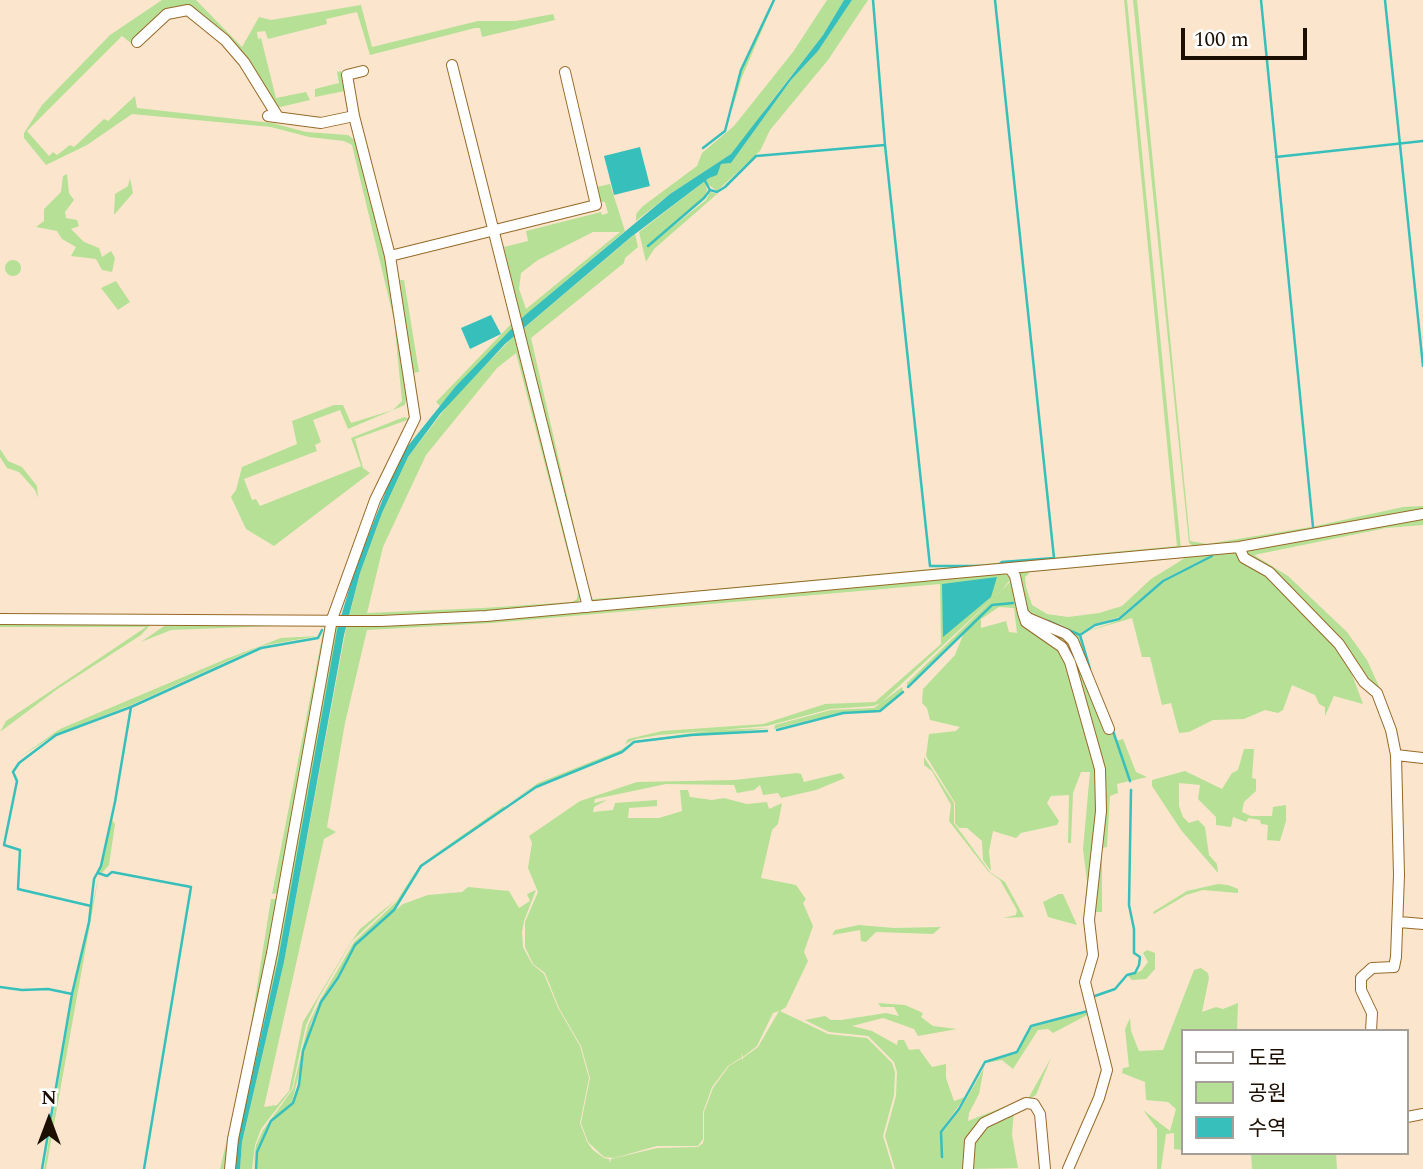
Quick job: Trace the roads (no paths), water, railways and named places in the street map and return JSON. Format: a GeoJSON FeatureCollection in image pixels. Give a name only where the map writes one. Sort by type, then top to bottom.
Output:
{"type":"FeatureCollection","features":[{"type":"Feature","properties":{"kind":"street"},"geometry":{"type":"LineString","coordinates":[[137,42],[167,14],[188,10],[225,40],[244,62],[273,117],[321,123],[354,116]]}},
{"type":"Feature","properties":{"kind":"street"},"geometry":{"type":"LineString","coordinates":[[452,65],[496,231],[588,607]]}},
{"type":"Feature","properties":{"kind":"street"},"geometry":{"type":"LineString","coordinates":[[230,1169],[233,1139],[272,953],[335,619],[375,500],[412,430],[415,418],[390,256],[354,116],[347,75],[363,71]]}},
{"type":"Feature","properties":{"kind":"street"},"geometry":{"type":"LineString","coordinates":[[390,256],[596,205],[565,72]]}},
{"type":"Feature","properties":{"kind":"street"},"geometry":{"type":"LineString","coordinates":[[0,619],[156,622],[486,616],[1239,547],[1423,513]]}},
{"type":"Feature","properties":{"kind":"street"},"geometry":{"type":"LineString","coordinates":[[1239,547],[1244,558],[1269,572],[1339,644],[1364,682],[1377,693],[1391,730],[1396,755],[1398,922],[1394,967],[1373,968],[1364,972],[1361,978],[1362,990],[1372,1013],[1371,1029]]}},
{"type":"Feature","properties":{"kind":"street"},"geometry":{"type":"LineString","coordinates":[[1011,570],[1015,576],[1026,622],[1062,647],[1070,662],[1100,769],[1101,811],[1089,920],[1093,955],[1085,982],[1107,1063],[1106,1078],[1068,1169]]}},
{"type":"Feature","properties":{"kind":"street"},"geometry":{"type":"LineString","coordinates":[[1023,613],[1028,618],[1066,634],[1073,641],[1109,729]]}},
{"type":"Feature","properties":{"kind":"street"},"geometry":{"type":"LineString","coordinates":[[1396,755],[1423,758]]}},
{"type":"Feature","properties":{"kind":"street"},"geometry":{"type":"LineString","coordinates":[[1398,922],[1423,924]]}},
{"type":"Feature","properties":{"kind":"street"},"geometry":{"type":"LineString","coordinates":[[968,1169],[970,1141],[984,1123],[1026,1103],[1034,1104],[1040,1114],[1045,1169]]}},
{"type":"Feature","properties":{"kind":"water"},"geometry":{"type":"Polygon","coordinates":[[[844,0],[852,0],[818,51],[791,80],[731,163],[721,164],[717,175],[709,178],[631,237],[505,344],[440,414],[408,457],[382,513],[360,573],[344,635],[284,962],[242,1142],[240,1169],[235,1169],[239,1134],[278,960],[337,630],[356,566],[392,476],[407,447],[456,386],[524,316],[670,194],[731,154],[823,35],[844,0]]]}},
{"type":"Feature","properties":{"kind":"water"},"geometry":{"type":"Polygon","coordinates":[[[640,147],[650,186],[614,195],[604,156],[640,147]]]}},
{"type":"Feature","properties":{"kind":"water"},"geometry":{"type":"Polygon","coordinates":[[[491,315],[501,334],[470,349],[461,328],[491,315]]]}},
{"type":"Feature","properties":{"kind":"water"},"geometry":{"type":"Polygon","coordinates":[[[997,577],[991,597],[943,637],[942,584],[997,577]]]}},
{"type":"Feature","properties":{"kind":"waterway"},"geometry":{"type":"LineString","coordinates":[[703,148],[725,131],[741,70],[774,0]]}},
{"type":"Feature","properties":{"kind":"waterway"},"geometry":{"type":"LineString","coordinates":[[873,0],[885,145],[930,566],[998,566],[1002,562],[1054,558],[995,0]]}},
{"type":"Feature","properties":{"kind":"waterway"},"geometry":{"type":"LineString","coordinates":[[1261,0],[1313,527]]}},
{"type":"Feature","properties":{"kind":"waterway"},"geometry":{"type":"LineString","coordinates":[[1385,0],[1423,366]]}},
{"type":"Feature","properties":{"kind":"waterway"},"geometry":{"type":"LineString","coordinates":[[1276,157],[1423,141]]}},
{"type":"Feature","properties":{"kind":"waterway"},"geometry":{"type":"LineString","coordinates":[[710,190],[717,192],[725,187],[756,156],[885,145]]}},
{"type":"Feature","properties":{"kind":"waterway"},"geometry":{"type":"LineString","coordinates":[[648,246],[704,198],[710,190],[705,181]]}},
{"type":"Feature","properties":{"kind":"waterway"},"geometry":{"type":"LineString","coordinates":[[1080,635],[1095,625],[1119,619],[1163,581],[1212,556]]}},
{"type":"Feature","properties":{"kind":"waterway"},"geometry":{"type":"LineString","coordinates":[[908,687],[992,605],[1013,603]]}},
{"type":"Feature","properties":{"kind":"waterway"},"geometry":{"type":"LineString","coordinates":[[1048,621],[1080,635],[1090,669]]}},
{"type":"Feature","properties":{"kind":"waterway"},"geometry":{"type":"LineString","coordinates":[[0,987],[48,989],[72,994],[89,922],[94,879],[101,866],[115,802],[131,707],[261,648],[318,638],[322,630]]}},
{"type":"Feature","properties":{"kind":"waterway"},"geometry":{"type":"LineString","coordinates":[[777,730],[843,713],[880,711],[903,692]]}},
{"type":"Feature","properties":{"kind":"waterway"},"geometry":{"type":"LineString","coordinates":[[91,906],[18,889],[20,850],[4,845],[17,781],[13,772],[19,763],[56,735],[131,707]]}},
{"type":"Feature","properties":{"kind":"waterway"},"geometry":{"type":"LineString","coordinates":[[256,1169],[257,1152],[271,1121],[293,1103],[299,1085],[303,1051],[321,1002],[338,978],[355,945],[394,910],[421,866],[536,787],[622,752],[634,742],[691,735],[767,731]]}},
{"type":"Feature","properties":{"kind":"waterway"},"geometry":{"type":"LineString","coordinates":[[1113,731],[1130,781]]}},
{"type":"Feature","properties":{"kind":"waterway"},"geometry":{"type":"LineString","coordinates":[[1092,997],[1115,989],[1127,975],[1135,973],[1139,965],[1140,957],[1134,953],[1134,929],[1129,905],[1131,790]]}},
{"type":"Feature","properties":{"kind":"waterway"},"geometry":{"type":"LineString","coordinates":[[98,873],[107,876],[112,872],[191,887],[144,1169]]}},
{"type":"Feature","properties":{"kind":"waterway"},"geometry":{"type":"LineString","coordinates":[[42,1169],[72,994]]}},
{"type":"Feature","properties":{"kind":"waterway"},"geometry":{"type":"LineString","coordinates":[[942,1157],[941,1132],[959,1109],[985,1062],[1017,1052],[1031,1026],[1088,1011]]}}]}
